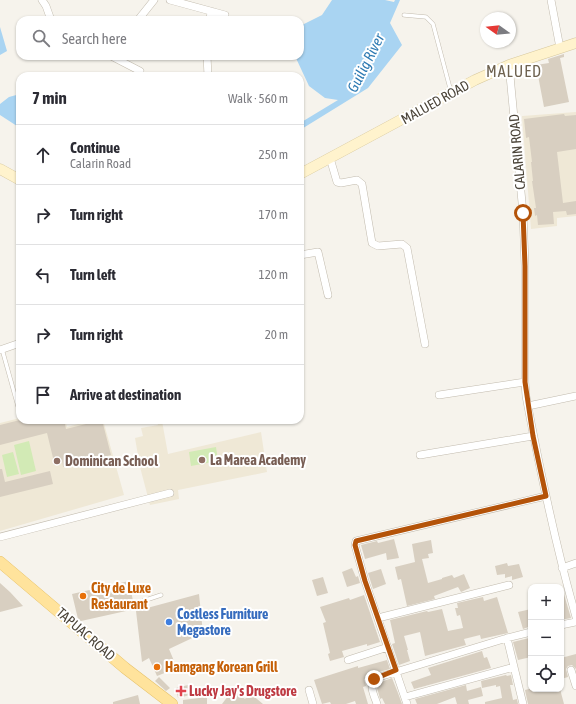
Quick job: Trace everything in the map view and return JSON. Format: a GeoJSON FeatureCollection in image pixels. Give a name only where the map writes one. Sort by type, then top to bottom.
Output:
{"type":"FeatureCollection","features":[{"type":"Feature","properties":{"kind":"main road","name":"TAPUAC ROAD"},"geometry":{"type":"LineString","coordinates":[[0,562],[74,620],[125,668],[172,704]]}},
{"type":"Feature","properties":{"kind":"street"},"geometry":{"type":"LineString","coordinates":[[42,0],[50,16]]}},
{"type":"Feature","properties":{"kind":"street"},"geometry":{"type":"LineString","coordinates":[[141,16],[154,0]]}},
{"type":"Feature","properties":{"kind":"street"},"geometry":{"type":"LineString","coordinates":[[170,0],[225,15]]}},
{"type":"Feature","properties":{"kind":"street"},"geometry":{"type":"LineString","coordinates":[[551,0],[560,48]]}},
{"type":"Feature","properties":{"kind":"street"},"geometry":{"type":"LineString","coordinates":[[210,16],[211,11]]}},
{"type":"Feature","properties":{"kind":"street","name":"MALUED ROAD"},"geometry":{"type":"LineString","coordinates":[[304,172],[475,80],[509,65],[560,48],[576,46]]}},
{"type":"Feature","properties":{"kind":"street"},"geometry":{"type":"LineString","coordinates":[[119,60],[140,71]]}},
{"type":"Feature","properties":{"kind":"street"},"geometry":{"type":"LineString","coordinates":[[208,60],[208,72]]}},
{"type":"Feature","properties":{"kind":"street","name":"CALARIN ROAD"},"geometry":{"type":"LineString","coordinates":[[509,65],[523,213],[525,266],[525,382],[533,436],[546,496],[562,568],[576,617]]}},
{"type":"Feature","properties":{"kind":"street"},"geometry":{"type":"LineString","coordinates":[[330,158],[335,180],[337,182],[341,183],[357,180],[362,184],[372,243],[378,246],[402,244],[407,248],[425,344]]}},
{"type":"Feature","properties":{"kind":"street"},"geometry":{"type":"LineString","coordinates":[[0,169],[16,178]]}},
{"type":"Feature","properties":{"kind":"street"},"geometry":{"type":"LineString","coordinates":[[304,254],[318,252],[328,295]]}},
{"type":"Feature","properties":{"kind":"street"},"geometry":{"type":"LineString","coordinates":[[1,349],[16,344]]}},
{"type":"Feature","properties":{"kind":"street"},"geometry":{"type":"LineString","coordinates":[[439,395],[525,382]]}},
{"type":"Feature","properties":{"kind":"street"},"geometry":{"type":"LineString","coordinates":[[528,406],[576,396]]}},
{"type":"Feature","properties":{"kind":"street"},"geometry":{"type":"LineString","coordinates":[[420,455],[533,436]]}},
{"type":"Feature","properties":{"kind":"street"},"geometry":{"type":"LineString","coordinates":[[0,537],[170,492]]}},
{"type":"Feature","properties":{"kind":"street"},"geometry":{"type":"LineString","coordinates":[[514,667],[406,701],[365,581],[355,545],[356,541],[546,496]]}},
{"type":"Feature","properties":{"kind":"street"},"geometry":{"type":"LineString","coordinates":[[562,568],[576,563]]}},
{"type":"Feature","properties":{"kind":"street"},"geometry":{"type":"LineString","coordinates":[[378,618],[509,585]]}},
{"type":"Feature","properties":{"kind":"street"},"geometry":{"type":"LineString","coordinates":[[564,624],[576,622]]}},
{"type":"Feature","properties":{"kind":"street"},"geometry":{"type":"LineString","coordinates":[[377,704],[372,687],[374,679],[396,670],[528,633]]}},
{"type":"Feature","properties":{"kind":"street"},"geometry":{"type":"LineString","coordinates":[[507,638],[523,704]]}},
{"type":"Feature","properties":{"kind":"street"},"geometry":{"type":"LineString","coordinates":[[348,660],[388,647]]}},
{"type":"Feature","properties":{"kind":"street"},"geometry":{"type":"LineString","coordinates":[[571,670],[576,686]]}},
{"type":"Feature","properties":{"kind":"street"},"geometry":{"type":"LineString","coordinates":[[309,690],[313,704]]}},
{"type":"Feature","properties":{"kind":"lane"},"geometry":{"type":"LineString","coordinates":[[404,15],[426,17],[433,24],[452,93]]}},
{"type":"Feature","properties":{"kind":"lane"},"geometry":{"type":"LineString","coordinates":[[1,349],[16,400]]}},
{"type":"Feature","properties":{"kind":"lane"},"geometry":{"type":"LineString","coordinates":[[134,604],[161,595]]}},
{"type":"Feature","properties":{"kind":"shaded area"},"geometry":{"type":"Polygon","coordinates":[[[576,112],[576,216],[557,218],[557,226],[531,229],[522,116],[576,112]]]}},
{"type":"Feature","properties":{"kind":"shaded area","name":"Dominican School"},"geometry":{"type":"Polygon","coordinates":[[[16,419],[16,424],[66,424],[67,427],[78,424],[104,424],[124,495],[0,531],[0,423],[16,419]]]}},
{"type":"Feature","properties":{"kind":"shaded area","name":"La Marea Academy"},"geometry":{"type":"Polygon","coordinates":[[[163,424],[168,454],[261,432],[267,472],[178,490],[179,499],[150,505],[140,467],[135,438],[143,436],[141,428],[163,424]]]}},
{"type":"Feature","properties":{"kind":"green space"},"geometry":{"type":"Polygon","coordinates":[[[29,441],[36,471],[21,475],[14,445],[29,441]]]}},
{"type":"Feature","properties":{"kind":"green space"},"geometry":{"type":"Polygon","coordinates":[[[216,447],[218,461],[191,466],[189,452],[216,447]]]}},
{"type":"Feature","properties":{"kind":"green space"},"geometry":{"type":"Polygon","coordinates":[[[13,452],[19,474],[7,477],[2,455],[13,452]]]}},
{"type":"Feature","properties":{"kind":"water","name":"Guilig River"},"geometry":{"type":"Polygon","coordinates":[[[332,0],[385,0],[394,2],[395,0],[400,0],[390,23],[402,45],[368,88],[304,128],[304,121],[338,100],[325,98],[309,86],[304,72],[302,72],[297,60],[304,60],[304,24],[322,15],[332,0]]]}},
{"type":"Feature","properties":{"kind":"water"},"geometry":{"type":"Polygon","coordinates":[[[0,27],[7,51],[0,55],[0,27]]]}},
{"type":"Feature","properties":{"kind":"water"},"geometry":{"type":"Polygon","coordinates":[[[16,95],[16,125],[0,115],[0,104],[9,97],[16,95]]]}},
{"type":"Feature","properties":{"kind":"building"},"geometry":{"type":"Polygon","coordinates":[[[564,54],[564,57],[560,58],[569,102],[544,107],[536,65],[549,63],[548,59],[564,54]]]}},
{"type":"Feature","properties":{"kind":"building"},"geometry":{"type":"Polygon","coordinates":[[[564,114],[565,116],[576,115],[576,149],[557,152],[563,203],[576,201],[576,214],[567,215],[566,211],[553,212],[554,224],[538,225],[537,215],[535,216],[534,208],[536,208],[532,181],[532,162],[529,137],[526,138],[524,119],[564,114]]]}},
{"type":"Feature","properties":{"kind":"building"},"geometry":{"type":"Polygon","coordinates":[[[16,421],[16,424],[65,424],[66,429],[86,424],[103,424],[111,455],[63,467],[62,460],[54,462],[47,433],[0,445],[0,425],[16,421]]]}},
{"type":"Feature","properties":{"kind":"building"},"geometry":{"type":"Polygon","coordinates":[[[0,469],[2,469],[5,482],[50,471],[53,484],[0,497],[0,469]]]}},
{"type":"Feature","properties":{"kind":"building"},"geometry":{"type":"Polygon","coordinates":[[[394,539],[399,558],[387,560],[386,553],[365,559],[361,545],[394,539]]]}},
{"type":"Feature","properties":{"kind":"building"},"geometry":{"type":"Polygon","coordinates":[[[431,540],[433,553],[428,554],[429,558],[422,559],[428,583],[452,575],[454,578],[464,574],[470,588],[461,592],[458,587],[434,596],[435,599],[407,606],[401,579],[398,580],[395,567],[415,562],[412,544],[431,540]]]}},
{"type":"Feature","properties":{"kind":"building"},"geometry":{"type":"Polygon","coordinates":[[[507,563],[508,566],[519,564],[523,577],[512,580],[512,576],[505,578],[505,574],[497,575],[495,566],[507,563]]]}},
{"type":"Feature","properties":{"kind":"building"},"geometry":{"type":"Polygon","coordinates":[[[352,568],[356,577],[358,576],[360,583],[347,587],[342,572],[352,568]]]}},
{"type":"Feature","properties":{"kind":"building"},"geometry":{"type":"Polygon","coordinates":[[[381,569],[386,584],[373,589],[368,573],[381,569]]]}},
{"type":"Feature","properties":{"kind":"building"},"geometry":{"type":"Polygon","coordinates":[[[323,577],[328,593],[317,596],[312,580],[323,577]]]}},
{"type":"Feature","properties":{"kind":"building"},"geometry":{"type":"Polygon","coordinates":[[[129,581],[133,601],[131,605],[135,609],[81,621],[78,619],[72,594],[129,581]]]}},
{"type":"Feature","properties":{"kind":"building"},"geometry":{"type":"Polygon","coordinates":[[[0,583],[10,592],[23,606],[0,612],[0,583]]]}},
{"type":"Feature","properties":{"kind":"building","name":"Costless Furniture Megastore"},"geometry":{"type":"Polygon","coordinates":[[[199,594],[203,633],[169,649],[177,668],[157,676],[149,658],[142,662],[136,611],[199,594]]]}},
{"type":"Feature","properties":{"kind":"building"},"geometry":{"type":"Polygon","coordinates":[[[564,594],[571,618],[564,619],[564,594]]]}},
{"type":"Feature","properties":{"kind":"building"},"geometry":{"type":"Polygon","coordinates":[[[364,595],[380,642],[342,651],[344,657],[330,661],[328,654],[330,653],[323,623],[326,622],[320,607],[364,595]]]}},
{"type":"Feature","properties":{"kind":"building"},"geometry":{"type":"Polygon","coordinates":[[[483,597],[484,601],[497,597],[508,633],[481,639],[480,635],[464,639],[466,645],[425,656],[420,632],[404,636],[410,661],[399,665],[392,644],[395,643],[390,620],[442,609],[448,631],[463,628],[460,615],[457,616],[455,608],[458,608],[457,603],[483,597]]]}},
{"type":"Feature","properties":{"kind":"building"},"geometry":{"type":"Polygon","coordinates":[[[528,610],[528,627],[523,629],[518,612],[528,610]]]}},
{"type":"Feature","properties":{"kind":"building"},"geometry":{"type":"Polygon","coordinates":[[[528,638],[528,658],[518,660],[513,642],[528,638]]]}},
{"type":"Feature","properties":{"kind":"building"},"geometry":{"type":"Polygon","coordinates":[[[482,651],[484,658],[487,657],[491,668],[414,689],[411,682],[431,675],[428,668],[482,651]]]}},
{"type":"Feature","properties":{"kind":"building"},"geometry":{"type":"Polygon","coordinates":[[[576,654],[576,669],[572,665],[568,666],[566,669],[568,677],[564,678],[564,657],[576,654]]]}},
{"type":"Feature","properties":{"kind":"building"},"geometry":{"type":"Polygon","coordinates":[[[387,660],[390,669],[375,673],[364,679],[366,686],[363,687],[368,704],[356,704],[355,701],[346,704],[331,704],[330,702],[322,704],[314,680],[358,666],[358,668],[387,660]]]}},
{"type":"Feature","properties":{"kind":"building"},"geometry":{"type":"Polygon","coordinates":[[[511,675],[513,685],[510,685],[513,700],[517,699],[518,704],[485,704],[485,702],[502,698],[500,686],[496,687],[496,685],[482,688],[481,681],[511,675]]]}},
{"type":"Feature","properties":{"kind":"building"},"geometry":{"type":"Polygon","coordinates":[[[159,677],[170,688],[166,691],[155,681],[159,677]]]}},
{"type":"Feature","properties":{"kind":"building"},"geometry":{"type":"Polygon","coordinates":[[[392,678],[402,704],[385,704],[382,698],[380,699],[377,688],[379,687],[378,683],[392,678]]]}},
{"type":"Feature","properties":{"kind":"building"},"geometry":{"type":"Polygon","coordinates":[[[188,685],[190,695],[178,698],[176,688],[188,685]]]}},
{"type":"Feature","properties":{"kind":"building"},"geometry":{"type":"Polygon","coordinates":[[[466,685],[467,691],[481,687],[483,696],[468,700],[469,704],[457,704],[455,697],[437,704],[417,704],[415,699],[466,685]]]}},
{"type":"Feature","properties":{"kind":"building"},"geometry":{"type":"Polygon","coordinates":[[[528,689],[528,692],[561,692],[564,704],[528,704],[525,690],[528,689]]]}},
{"type":"Feature","properties":{"kind":"building"},"geometry":{"type":"Polygon","coordinates":[[[238,693],[245,699],[250,693],[263,704],[222,704],[228,696],[232,700],[238,693]]]}},
{"type":"Feature","properties":{"kind":"building"},"geometry":{"type":"Polygon","coordinates":[[[138,695],[140,704],[113,704],[113,702],[138,695]]]}},
{"type":"Feature","properties":{"kind":"building"},"geometry":{"type":"Polygon","coordinates":[[[207,697],[207,704],[183,704],[183,700],[207,697]]]}},
{"type":"Feature","properties":{"kind":"place","name":"La Marea Academy"},"geometry":{"type":"Point","coordinates":[202,460]}},
{"type":"Feature","properties":{"kind":"place","name":"Dominican School"},"geometry":{"type":"Point","coordinates":[57,461]}},
{"type":"Feature","properties":{"kind":"place","name":"City de Luxe Restaurant"},"geometry":{"type":"Point","coordinates":[83,596]}},
{"type":"Feature","properties":{"kind":"place","name":"Costless Furniture Megastore"},"geometry":{"type":"Point","coordinates":[169,622]}},
{"type":"Feature","properties":{"kind":"place","name":"Hamgang Korean Grill"},"geometry":{"type":"Point","coordinates":[157,667]}},
{"type":"Feature","properties":{"kind":"place","name":"Lucky Jay's Drugstore"},"geometry":{"type":"Point","coordinates":[181,691]}},
{"type":"Feature","properties":{"kind":"district","name":"MALUED"},"geometry":{"type":"Point","coordinates":[514,71]}},
{"type":"Feature","properties":{"kind":"route"},"geometry":{"type":"LineString","coordinates":[[374,679],[396,670],[365,581],[355,545],[356,541],[546,496],[526,396],[523,213]]}}]}
